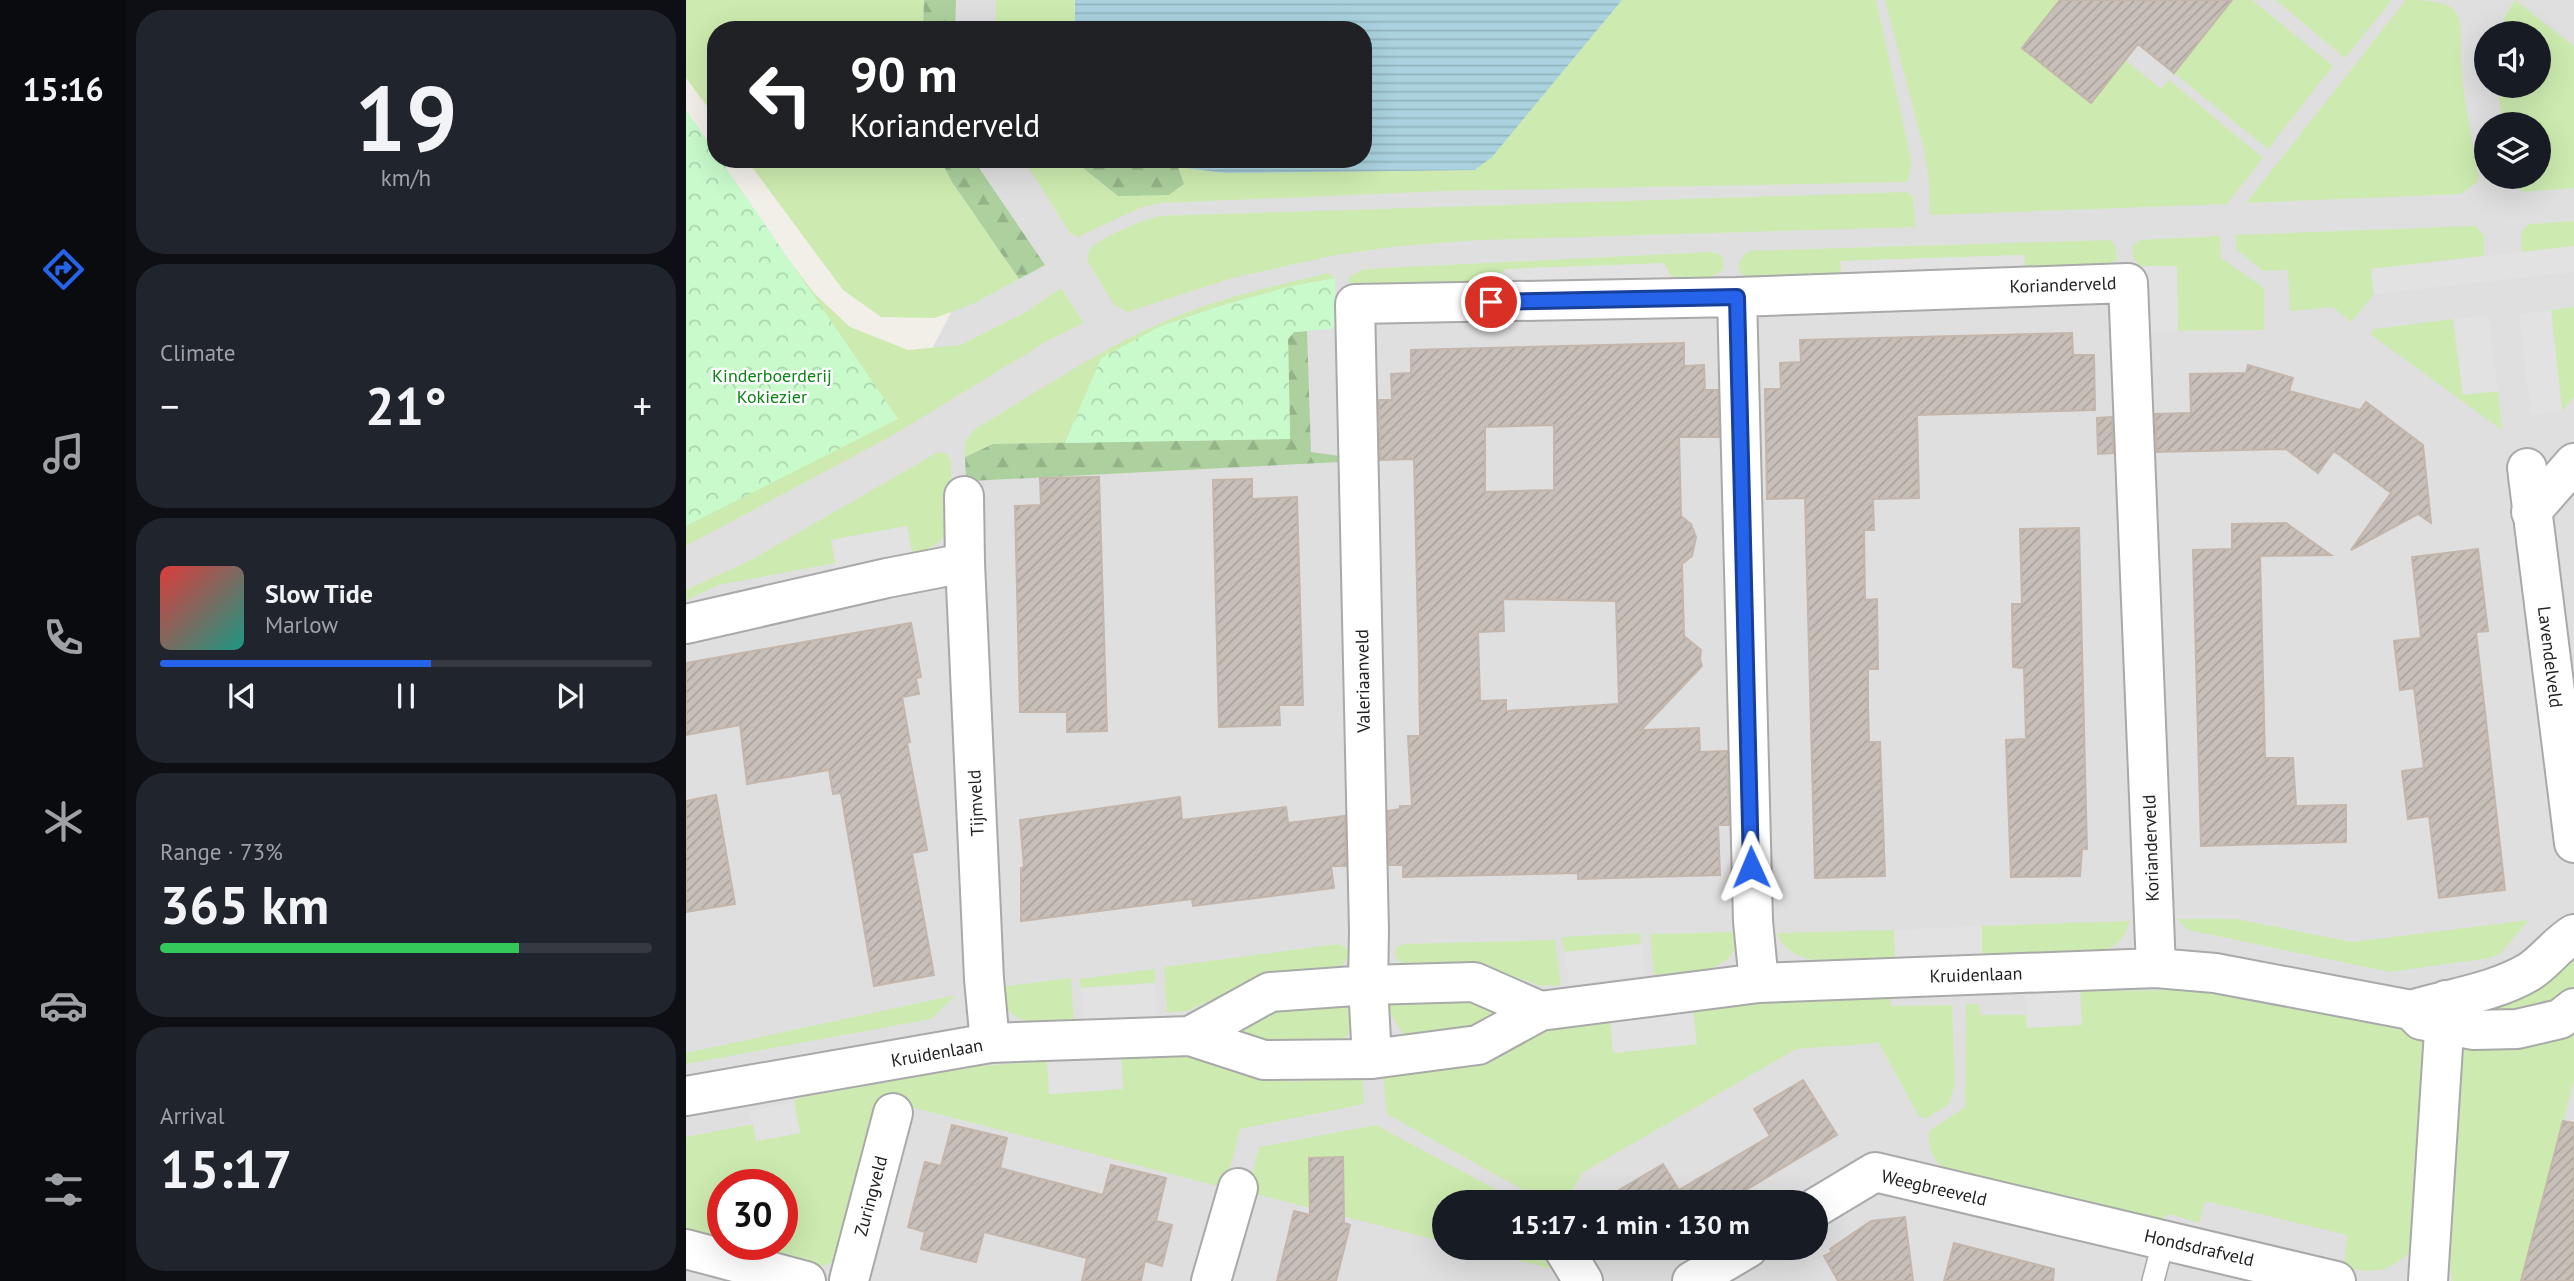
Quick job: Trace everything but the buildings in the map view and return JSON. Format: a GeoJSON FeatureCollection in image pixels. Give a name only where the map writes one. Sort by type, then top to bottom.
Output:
{"type":"FeatureCollection","features":[{"type":"Feature","properties":{"kind":"street","name":"Korianderveld"},"geometry":{"type":"LineString","coordinates":[[1355,304],[1737,297],[2128,283],[2156,968]]}},
{"type":"Feature","properties":{"kind":"street"},"geometry":{"type":"LineString","coordinates":[[1737,297],[1753,921],[1759,983]]}},
{"type":"Feature","properties":{"kind":"street","name":"Valeriaanveld"},"geometry":{"type":"LineString","coordinates":[[1355,304],[1368,985],[1372,1059]]}},
{"type":"Feature","properties":{"kind":"street"},"geometry":{"type":"LineString","coordinates":[[2531,512],[2574,463]]}},
{"type":"Feature","properties":{"kind":"street","name":"Lavendelveld"},"geometry":{"type":"LineString","coordinates":[[2527,468],[2574,843]]}},
{"type":"Feature","properties":{"kind":"street","name":"Tijmveld"},"geometry":{"type":"LineString","coordinates":[[964,496],[989,1043]]}},
{"type":"Feature","properties":{"kind":"street"},"geometry":{"type":"LineString","coordinates":[[686,624],[965,563]]}},
{"type":"Feature","properties":{"kind":"street","name":"Kruidenlaan"},"geometry":{"type":"LineString","coordinates":[[2434,1012],[2531,971],[2561,942],[2574,934]]}},
{"type":"Feature","properties":{"kind":"street","name":"Kruidenlaan"},"geometry":{"type":"LineString","coordinates":[[686,1096],[989,1043],[1190,1036],[1264,1060],[1372,1059],[1478,1045],[1540,1011],[1759,983],[2156,968],[2215,973],[2434,1012],[2474,1030],[2517,1029],[2560,1019],[2574,1008]]}},
{"type":"Feature","properties":{"kind":"street","name":"Kruidenlaan"},"geometry":{"type":"LineString","coordinates":[[1190,1036],[1270,992],[1368,985],[1475,982],[1540,1011]]}},
{"type":"Feature","properties":{"kind":"street"},"geometry":{"type":"LineString","coordinates":[[2428,1281],[2434,1012]]}},
{"type":"Feature","properties":{"kind":"street","name":"Zuringveld"},"geometry":{"type":"LineString","coordinates":[[850,1281],[893,1113]]}},
{"type":"Feature","properties":{"kind":"street","name":"Weegbreeveld"},"geometry":{"type":"LineString","coordinates":[[1828,1200],[1875,1172],[2061,1217]]}},
{"type":"Feature","properties":{"kind":"street"},"geometry":{"type":"LineString","coordinates":[[1211,1281],[1238,1188]]}},
{"type":"Feature","properties":{"kind":"street","name":"Hondsdrafveld"},"geometry":{"type":"LineString","coordinates":[[2061,1217],[2336,1281]]}},
{"type":"Feature","properties":{"kind":"street"},"geometry":{"type":"LineString","coordinates":[[686,1249],[806,1281]]}},
{"type":"Feature","properties":{"kind":"street"},"geometry":{"type":"LineString","coordinates":[[1570,1260],[1583,1281]]}},
{"type":"Feature","properties":{"kind":"street"},"geometry":{"type":"LineString","coordinates":[[1692,1281],[1728,1260]]}},
{"type":"Feature","properties":{"kind":"lane"},"geometry":{"type":"LineString","coordinates":[[2153,1281],[2164,1239]]}},
{"type":"Feature","properties":{"kind":"shaded area"},"geometry":{"type":"Polygon","coordinates":[[[915,0],[2574,0],[2574,1281],[686,1281],[686,517],[901,408],[977,263],[943,168],[1372,168],[1372,21],[917,21],[915,0]]]}},
{"type":"Feature","properties":{"kind":"shaded area"},"geometry":{"type":"Polygon","coordinates":[[[2574,246],[2574,272],[2374,294],[2371,269],[2574,246]]]}},
{"type":"Feature","properties":{"kind":"shaded area"},"geometry":{"type":"Polygon","coordinates":[[[2024,255],[2025,269],[1841,274],[1840,261],[2024,255]]]}},
{"type":"Feature","properties":{"kind":"shaded area"},"geometry":{"type":"Polygon","coordinates":[[[1664,263],[1669,274],[1676,279],[1491,284],[1505,269],[1664,263]]]}},
{"type":"Feature","properties":{"kind":"shaded area"},"geometry":{"type":"Polygon","coordinates":[[[2144,266],[2177,266],[2178,331],[2145,332],[2144,266]]]}},
{"type":"Feature","properties":{"kind":"shaded area"},"geometry":{"type":"Polygon","coordinates":[[[2551,310],[2562,411],[2531,415],[2519,314],[2551,310]]]}},
{"type":"Feature","properties":{"kind":"shaded area"},"geometry":{"type":"Polygon","coordinates":[[[2488,315],[2498,391],[2463,395],[2453,319],[2488,315]]]}},
{"type":"Feature","properties":{"kind":"shaded area"},"geometry":{"type":"Polygon","coordinates":[[[907,526],[913,558],[837,573],[831,540],[907,526]]]}},
{"type":"Feature","properties":{"kind":"shaded area"},"geometry":{"type":"Polygon","coordinates":[[[1982,926],[1982,955],[1895,957],[1894,930],[1982,926]]]}},
{"type":"Feature","properties":{"kind":"shaded area"},"geometry":{"type":"Polygon","coordinates":[[[1641,944],[1645,975],[1569,985],[1565,952],[1641,944]]]}},
{"type":"Feature","properties":{"kind":"shaded area"},"geometry":{"type":"Polygon","coordinates":[[[1155,983],[1157,1015],[1083,1020],[1081,988],[1155,983]]]}},
{"type":"Feature","properties":{"kind":"shaded area"},"geometry":{"type":"Polygon","coordinates":[[[2080,991],[2082,1025],[2027,1028],[2025,995],[2080,991]]]}},
{"type":"Feature","properties":{"kind":"shaded area"},"geometry":{"type":"Polygon","coordinates":[[[1693,1010],[1697,1044],[1613,1053],[1610,1020],[1693,1010]]]}},
{"type":"Feature","properties":{"kind":"shaded area"},"geometry":{"type":"Polygon","coordinates":[[[1121,1056],[1123,1089],[1049,1094],[1047,1061],[1121,1056]]]}},
{"type":"Feature","properties":{"kind":"shaded area"},"geometry":{"type":"Polygon","coordinates":[[[794,1102],[800,1133],[756,1141],[750,1111],[794,1102]]]}},
{"type":"Feature","properties":{"kind":"green space"},"geometry":{"type":"Polygon","coordinates":[[[686,0],[924,0],[923,21],[707,21],[707,106],[686,78],[686,0]]]}},
{"type":"Feature","properties":{"kind":"green space"},"geometry":{"type":"Polygon","coordinates":[[[924,0],[956,0],[955,21],[923,21],[924,0]]]}},
{"type":"Feature","properties":{"kind":"green space"},"geometry":{"type":"Polygon","coordinates":[[[996,0],[1075,0],[1075,21],[995,21],[996,0]]]}},
{"type":"Feature","properties":{"kind":"green space"},"geometry":{"type":"Polygon","coordinates":[[[1621,0],[1876,0],[1912,164],[1907,182],[1445,191],[1161,203],[1142,207],[1078,237],[1070,233],[1029,168],[1083,168],[1118,196],[1184,184],[1178,168],[1225,173],[1475,170],[1621,0]]]}},
{"type":"Feature","properties":{"kind":"green space"},"geometry":{"type":"Polygon","coordinates":[[[1885,0],[2060,0],[2022,48],[2091,102],[2125,60],[2161,89],[2169,80],[2263,158],[2227,204],[1930,215],[1924,150],[1885,0]]]}},
{"type":"Feature","properties":{"kind":"green space"},"geometry":{"type":"Polygon","coordinates":[[[2232,0],[2252,0],[2333,66],[2268,149],[2174,73],[2232,0]]]}},
{"type":"Feature","properties":{"kind":"green space"},"geometry":{"type":"Polygon","coordinates":[[[2276,0],[2392,0],[2345,58],[2276,0]]]}},
{"type":"Feature","properties":{"kind":"green space"},"geometry":{"type":"Polygon","coordinates":[[[2406,0],[2442,3],[2452,8],[2459,18],[2461,30],[2465,100],[2474,150],[2474,184],[2461,194],[2246,203],[2406,0]]]}},
{"type":"Feature","properties":{"kind":"green space"},"geometry":{"type":"Polygon","coordinates":[[[2515,0],[2542,21],[2504,21],[2515,0]]]}},
{"type":"Feature","properties":{"kind":"green space"},"geometry":{"type":"Polygon","coordinates":[[[2551,28],[2574,46],[2574,188],[2524,192],[2520,189],[2551,189],[2551,112],[2501,112],[2499,98],[2551,98],[2551,28]]]}},
{"type":"Feature","properties":{"kind":"green space","name":"Kinderboerderij Kokiezier"},"geometry":{"type":"Polygon","coordinates":[[[686,110],[707,140],[707,168],[726,168],[898,419],[686,526],[686,110]]]}},
{"type":"Feature","properties":{"kind":"green space","name":"Kinderboerderij Kokiezier"},"geometry":{"type":"Polygon","coordinates":[[[686,125],[707,153],[707,168],[719,168],[814,293],[850,327],[908,350],[961,345],[1024,313],[1061,288],[1084,323],[1049,340],[895,434],[686,546],[686,125]]]}},
{"type":"Feature","properties":{"kind":"green space"},"geometry":{"type":"Polygon","coordinates":[[[753,168],[945,168],[1019,279],[973,304],[935,318],[881,317],[843,290],[753,168]]]}},
{"type":"Feature","properties":{"kind":"green space"},"geometry":{"type":"Polygon","coordinates":[[[945,168],[979,168],[1045,265],[1019,279],[945,168]]]}},
{"type":"Feature","properties":{"kind":"green space"},"geometry":{"type":"Polygon","coordinates":[[[1083,168],[1178,168],[1184,184],[1169,195],[1118,196],[1083,168]]]}},
{"type":"Feature","properties":{"kind":"green space"},"geometry":{"type":"Polygon","coordinates":[[[1907,192],[1913,197],[1915,227],[1480,240],[1399,246],[1336,255],[1232,278],[1128,312],[1114,305],[1088,262],[1088,252],[1098,243],[1159,216],[1907,192]]]}},
{"type":"Feature","properties":{"kind":"green space"},"geometry":{"type":"Polygon","coordinates":[[[2574,221],[2574,246],[2522,252],[2521,231],[2530,224],[2574,221]]]}},
{"type":"Feature","properties":{"kind":"green space"},"geometry":{"type":"Polygon","coordinates":[[[2476,226],[2484,236],[2484,256],[2371,269],[2374,294],[2351,322],[2333,307],[2290,311],[2288,270],[2263,271],[2237,250],[2235,235],[2476,226]]]}},
{"type":"Feature","properties":{"kind":"green space"},"geometry":{"type":"Polygon","coordinates":[[[2220,236],[2221,258],[2264,288],[2264,330],[2178,331],[2177,266],[2139,266],[2133,257],[2132,247],[2140,240],[2220,236]]]}},
{"type":"Feature","properties":{"kind":"green space"},"geometry":{"type":"Polygon","coordinates":[[[2110,240],[2116,247],[2117,259],[2109,265],[2025,269],[2024,255],[1841,261],[1841,274],[1747,278],[1739,268],[1742,257],[1749,251],[2110,240]]]}},
{"type":"Feature","properties":{"kind":"green space"},"geometry":{"type":"Polygon","coordinates":[[[1718,253],[1723,259],[1723,269],[1697,280],[1675,277],[1669,274],[1668,268],[1491,284],[1353,287],[1349,283],[1349,277],[1364,269],[1718,253]]]}},
{"type":"Feature","properties":{"kind":"green space"},"geometry":{"type":"Polygon","coordinates":[[[1328,273],[1335,278],[1288,287],[1159,327],[1101,359],[1065,443],[993,444],[965,457],[965,442],[975,429],[1144,330],[1209,304],[1328,273]]]}},
{"type":"Feature","properties":{"kind":"green space"},"geometry":{"type":"Polygon","coordinates":[[[1335,278],[1336,324],[1331,329],[1294,332],[1288,339],[1290,439],[1065,443],[1101,358],[1159,327],[1217,307],[1288,287],[1335,278]]]}},
{"type":"Feature","properties":{"kind":"green space"},"geometry":{"type":"Polygon","coordinates":[[[2574,307],[2574,397],[2562,411],[2551,310],[2574,307]]]}},
{"type":"Feature","properties":{"kind":"green space"},"geometry":{"type":"Polygon","coordinates":[[[2453,319],[2463,395],[2498,391],[2502,430],[2370,334],[2374,329],[2453,319]]]}},
{"type":"Feature","properties":{"kind":"green space"},"geometry":{"type":"Polygon","coordinates":[[[1307,331],[1311,452],[1340,456],[1340,462],[970,481],[966,477],[965,457],[993,444],[1290,439],[1288,339],[1294,332],[1307,331]]]}},
{"type":"Feature","properties":{"kind":"green space"},"geometry":{"type":"Polygon","coordinates":[[[938,452],[947,454],[951,461],[951,519],[940,541],[929,548],[912,553],[907,526],[832,540],[835,563],[719,585],[686,600],[686,590],[751,560],[938,452]]]}},
{"type":"Feature","properties":{"kind":"green space"},"geometry":{"type":"Polygon","coordinates":[[[2177,919],[2236,919],[2352,942],[2529,920],[2501,953],[2490,958],[2390,972],[2188,930],[2177,919]]]}},
{"type":"Feature","properties":{"kind":"green space"},"geometry":{"type":"Polygon","coordinates":[[[2130,921],[2118,942],[2096,952],[1982,955],[1982,926],[2130,921]]]}},
{"type":"Feature","properties":{"kind":"green space"},"geometry":{"type":"Polygon","coordinates":[[[1894,930],[1895,957],[1812,960],[1790,951],[1777,933],[1894,930]]]}},
{"type":"Feature","properties":{"kind":"green space"},"geometry":{"type":"Polygon","coordinates":[[[1739,932],[1736,946],[1720,964],[1694,972],[1654,975],[1650,934],[1739,932]]]}},
{"type":"Feature","properties":{"kind":"green space"},"geometry":{"type":"Polygon","coordinates":[[[1640,933],[1641,944],[1565,952],[1561,937],[1640,933]]]}},
{"type":"Feature","properties":{"kind":"green space"},"geometry":{"type":"Polygon","coordinates":[[[1555,940],[1561,985],[1541,986],[1485,966],[1406,967],[1396,957],[1395,948],[1404,944],[1555,940]]]}},
{"type":"Feature","properties":{"kind":"green space"},"geometry":{"type":"Polygon","coordinates":[[[1338,944],[1347,948],[1349,955],[1342,966],[1332,973],[1251,982],[1187,1011],[1167,1012],[1164,967],[1338,944]]]}},
{"type":"Feature","properties":{"kind":"green space"},"geometry":{"type":"Polygon","coordinates":[[[2574,949],[2574,992],[2570,998],[2498,1019],[2470,1007],[2574,949]]]}},
{"type":"Feature","properties":{"kind":"green space"},"geometry":{"type":"Polygon","coordinates":[[[1155,969],[1155,983],[1081,988],[1079,979],[1155,969]]]}},
{"type":"Feature","properties":{"kind":"green space"},"geometry":{"type":"Polygon","coordinates":[[[1071,978],[1074,1021],[1037,1022],[1017,1017],[1008,1011],[997,987],[1071,978]]]}},
{"type":"Feature","properties":{"kind":"green space"},"geometry":{"type":"Polygon","coordinates":[[[2193,990],[2426,1034],[2411,1251],[2403,1258],[2380,1270],[2344,1268],[2347,1235],[2205,1201],[2199,1223],[2170,1214],[2151,1224],[1947,1171],[1934,1158],[1930,1149],[1929,1131],[1965,1107],[1966,1004],[1979,1004],[1980,1015],[2026,1015],[2027,1027],[2082,1025],[2080,991],[2193,990]]]}},
{"type":"Feature","properties":{"kind":"green space"},"geometry":{"type":"Polygon","coordinates":[[[1460,994],[1506,1010],[1476,1031],[1413,1038],[1403,1034],[1388,1009],[1390,999],[1460,994]]]}},
{"type":"Feature","properties":{"kind":"green space"},"geometry":{"type":"Polygon","coordinates":[[[956,995],[931,1019],[686,1064],[686,1053],[956,995]]]}},
{"type":"Feature","properties":{"kind":"green space"},"geometry":{"type":"Polygon","coordinates":[[[1890,996],[1891,1006],[1952,1005],[1955,1084],[1949,1104],[1925,1119],[1918,1115],[1879,1043],[1796,1049],[1582,1173],[1573,1190],[1523,1190],[1387,1114],[1383,1077],[1391,1065],[1550,1025],[1610,1020],[1614,1053],[1696,1044],[1693,1010],[1777,1000],[1890,996]]]}},
{"type":"Feature","properties":{"kind":"green space"},"geometry":{"type":"Polygon","coordinates":[[[1349,1000],[1354,1022],[1347,1036],[1335,1042],[1277,1047],[1235,1034],[1276,1005],[1349,1000]]]}},
{"type":"Feature","properties":{"kind":"green space"},"geometry":{"type":"Polygon","coordinates":[[[2574,1028],[2574,1079],[2523,1281],[2452,1281],[2448,1253],[2451,1039],[2574,1028]]]}},
{"type":"Feature","properties":{"kind":"green space"},"geometry":{"type":"Polygon","coordinates":[[[1197,1052],[1289,1072],[1290,1082],[1362,1076],[1364,1104],[1240,1129],[1225,1188],[907,1106],[905,1113],[874,1106],[834,1262],[813,1269],[776,1260],[798,1260],[798,1169],[707,1169],[707,1243],[686,1238],[686,1137],[753,1124],[756,1141],[800,1133],[794,1102],[798,1098],[979,1066],[1047,1061],[1050,1094],[1123,1089],[1121,1056],[1197,1052]]]}},
{"type":"Feature","properties":{"kind":"green space"},"geometry":{"type":"Polygon","coordinates":[[[1376,1125],[1497,1190],[1432,1190],[1432,1239],[1248,1192],[1259,1147],[1376,1125]]]}},
{"type":"Feature","properties":{"kind":"green space"},"geometry":{"type":"Polygon","coordinates":[[[1516,1260],[1558,1260],[1564,1272],[1516,1260]]]}},
{"type":"Feature","properties":{"kind":"water"},"geometry":{"type":"Polygon","coordinates":[[[1075,0],[1622,0],[1492,157],[1475,170],[1225,173],[1186,168],[1372,168],[1372,21],[1075,21],[1075,0]]]}},
{"type":"Feature","properties":{"kind":"route"},"geometry":{"type":"LineString","coordinates":[[1491,302],[1737,297],[1751,867]]}}]}
